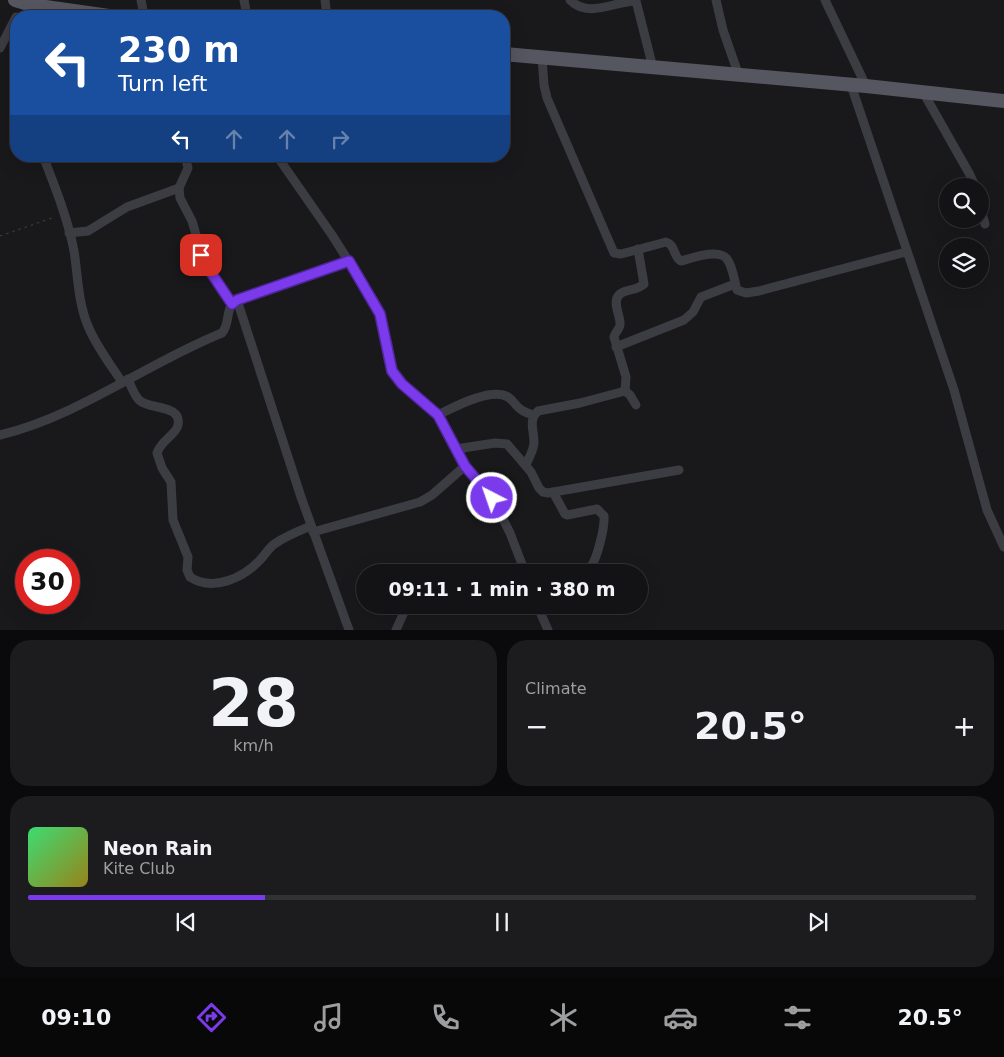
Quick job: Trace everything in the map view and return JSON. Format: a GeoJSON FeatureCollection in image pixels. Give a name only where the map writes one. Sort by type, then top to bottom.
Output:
{"type":"FeatureCollection","features":[{"type":"Feature","properties":{"kind":"main road"},"geometry":{"type":"LineString","coordinates":[[19,1],[32,5],[67,10]]}},
{"type":"Feature","properties":{"kind":"main road"},"geometry":{"type":"LineString","coordinates":[[510,55],[866,86],[1004,101]]}},
{"type":"Feature","properties":{"kind":"street"},"geometry":{"type":"LineString","coordinates":[[570,0],[575,4],[594,10],[636,1],[653,68]]}},
{"type":"Feature","properties":{"kind":"street"},"geometry":{"type":"LineString","coordinates":[[716,0],[723,30],[739,76]]}},
{"type":"Feature","properties":{"kind":"street"},"geometry":{"type":"LineString","coordinates":[[825,0],[866,86]]}},
{"type":"Feature","properties":{"kind":"street"},"geometry":{"type":"LineString","coordinates":[[0,48],[10,30]]}},
{"type":"Feature","properties":{"kind":"street"},"geometry":{"type":"LineString","coordinates":[[542,58],[547,98],[614,253],[621,254],[666,242],[672,246],[676,256],[681,261],[702,255],[721,255],[727,259],[735,284],[740,292],[759,291],[906,252]]}},
{"type":"Feature","properties":{"kind":"street"},"geometry":{"type":"LineString","coordinates":[[851,85],[954,390],[987,510],[1004,547]]}},
{"type":"Feature","properties":{"kind":"street"},"geometry":{"type":"LineString","coordinates":[[923,92],[971,178]]}},
{"type":"Feature","properties":{"kind":"street"},"geometry":{"type":"LineString","coordinates":[[45,162],[69,233],[87,326],[95,341],[139,400],[171,411],[178,419],[176,429],[161,443],[157,453],[162,468],[171,482],[173,520],[188,557],[187,570],[190,577],[200,581],[215,583],[232,579],[255,565],[274,544],[312,529],[420,502],[432,495],[465,466]]}},
{"type":"Feature","properties":{"kind":"street"},"geometry":{"type":"LineString","coordinates":[[186,162],[188,168],[179,188],[180,198],[192,221],[204,262],[235,302],[312,529],[349,630]]}},
{"type":"Feature","properties":{"kind":"street"},"geometry":{"type":"LineString","coordinates":[[282,162],[349,261],[380,314],[392,371],[402,384],[438,415],[465,466],[492,498],[510,533],[522,564]]}},
{"type":"Feature","properties":{"kind":"street"},"geometry":{"type":"LineString","coordinates":[[69,233],[88,231],[128,206],[179,188]]}},
{"type":"Feature","properties":{"kind":"street"},"geometry":{"type":"LineString","coordinates":[[625,391],[626,377],[614,337],[620,323],[617,298],[622,293],[638,289],[644,284],[638,249]]}},
{"type":"Feature","properties":{"kind":"street"},"geometry":{"type":"LineString","coordinates":[[0,435],[74,408],[185,349],[222,333],[226,327],[228,314],[235,302],[349,261]]}},
{"type":"Feature","properties":{"kind":"street"},"geometry":{"type":"LineString","coordinates":[[616,347],[684,320],[693,312],[701,297],[735,284]]}},
{"type":"Feature","properties":{"kind":"street"},"geometry":{"type":"LineString","coordinates":[[625,391],[636,405]]}},
{"type":"Feature","properties":{"kind":"street"},"geometry":{"type":"LineString","coordinates":[[533,415],[544,409],[580,403],[625,391]]}},
{"type":"Feature","properties":{"kind":"street"},"geometry":{"type":"LineString","coordinates":[[438,415],[464,403],[485,396],[500,394],[510,398],[518,408],[533,415]]}},
{"type":"Feature","properties":{"kind":"street"},"geometry":{"type":"LineString","coordinates":[[526,465],[533,448],[533,415]]}},
{"type":"Feature","properties":{"kind":"street"},"geometry":{"type":"LineString","coordinates":[[456,449],[503,442],[526,465],[543,492],[553,492],[679,470]]}},
{"type":"Feature","properties":{"kind":"street"},"geometry":{"type":"LineString","coordinates":[[553,492],[567,515],[572,516],[597,509],[604,516],[604,529],[592,564]]}},
{"type":"Feature","properties":{"kind":"street"},"geometry":{"type":"LineString","coordinates":[[396,630],[403,614]]}},
{"type":"Feature","properties":{"kind":"street"},"geometry":{"type":"LineString","coordinates":[[541,614],[548,630]]}},
{"type":"Feature","properties":{"kind":"path"},"geometry":{"type":"LineString","coordinates":[[0,236],[63,214]]}},
{"type":"Feature","properties":{"kind":"route"},"geometry":{"type":"LineString","coordinates":[[201,255],[232,304],[237,300],[349,261],[377,306],[382,320],[389,364],[396,378],[438,415],[465,466],[492,498]]}}]}
